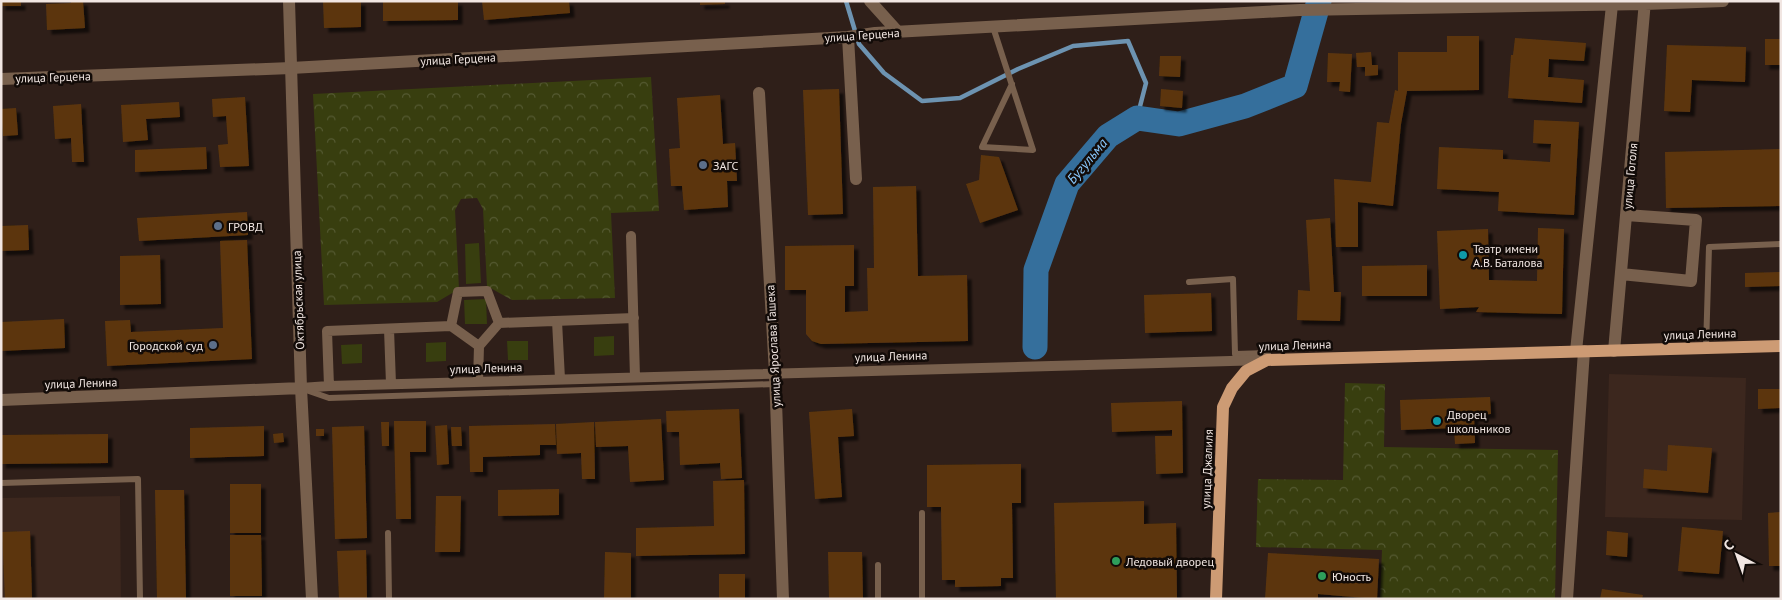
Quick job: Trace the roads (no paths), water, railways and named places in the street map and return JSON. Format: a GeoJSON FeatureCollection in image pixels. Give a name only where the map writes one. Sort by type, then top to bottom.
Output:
{"type":"FeatureCollection","features":[{"type":"Feature","properties":{"kind":"main road","name":"улица Ленина"},"geometry":{"type":"LineString","coordinates":[[1268,360],[1781,346]]}},
{"type":"Feature","properties":{"kind":"main road","name":"улица Джалиля"},"geometry":{"type":"LineString","coordinates":[[1216,599],[1223,407],[1232,388],[1246,371],[1268,360]]}},
{"type":"Feature","properties":{"kind":"street","name":"Октябрьская улица"},"geometry":{"type":"LineString","coordinates":[[289,1],[300,388],[312,599]]}},
{"type":"Feature","properties":{"kind":"street"},"geometry":{"type":"LineString","coordinates":[[870,1],[898,32]]}},
{"type":"Feature","properties":{"kind":"street","name":"улица Герцена"},"geometry":{"type":"LineString","coordinates":[[1,78],[291,68],[848,37],[898,32],[1280,7],[1300,10],[1612,5],[1723,1]]}},
{"type":"Feature","properties":{"kind":"street","name":"улица Гоголя"},"geometry":{"type":"LineString","coordinates":[[1614,351],[1645,3]]}},
{"type":"Feature","properties":{"kind":"street"},"geometry":{"type":"LineString","coordinates":[[1567,599],[1580,351],[1612,5]]}},
{"type":"Feature","properties":{"kind":"street"},"geometry":{"type":"LineString","coordinates":[[848,37],[856,179]]}},
{"type":"Feature","properties":{"kind":"street","name":"улица Ярослава Гашека"},"geometry":{"type":"LineString","coordinates":[[759,93],[775,378],[782,599]]}},
{"type":"Feature","properties":{"kind":"street"},"geometry":{"type":"LineString","coordinates":[[1621,274],[1691,280],[1696,220],[1626,215]]}},
{"type":"Feature","properties":{"kind":"street"},"geometry":{"type":"LineString","coordinates":[[631,236],[635,377]]}},
{"type":"Feature","properties":{"kind":"street"},"geometry":{"type":"LineString","coordinates":[[451,326],[458,292],[487,291],[498,323]]}},
{"type":"Feature","properties":{"kind":"street"},"geometry":{"type":"LineString","coordinates":[[478,382],[479,346],[498,323],[634,318]]}},
{"type":"Feature","properties":{"kind":"street"},"geometry":{"type":"LineString","coordinates":[[557,321],[560,379]]}},
{"type":"Feature","properties":{"kind":"street"},"geometry":{"type":"LineString","coordinates":[[329,386],[327,331],[451,326],[479,346]]}},
{"type":"Feature","properties":{"kind":"street"},"geometry":{"type":"LineString","coordinates":[[389,329],[391,384]]}},
{"type":"Feature","properties":{"kind":"street","name":"улица Ленина"},"geometry":{"type":"LineString","coordinates":[[1,400],[391,384],[635,377],[775,378],[1268,360]]}},
{"type":"Feature","properties":{"kind":"lane"},"geometry":{"type":"LineString","coordinates":[[994,27],[1033,150],[982,147],[1012,84]]}},
{"type":"Feature","properties":{"kind":"lane"},"geometry":{"type":"LineString","coordinates":[[1706,348],[1709,247],[1781,244]]}},
{"type":"Feature","properties":{"kind":"lane"},"geometry":{"type":"LineString","coordinates":[[1188,282],[1233,279],[1235,354],[1268,353],[1268,360]]}},
{"type":"Feature","properties":{"kind":"lane"},"geometry":{"type":"LineString","coordinates":[[300,388],[329,398],[775,378]]}},
{"type":"Feature","properties":{"kind":"lane"},"geometry":{"type":"LineString","coordinates":[[1,483],[138,479],[140,599]]}},
{"type":"Feature","properties":{"kind":"lane"},"geometry":{"type":"LineString","coordinates":[[922,513],[922,599]]}},
{"type":"Feature","properties":{"kind":"lane"},"geometry":{"type":"LineString","coordinates":[[388,533],[389,599]]}},
{"type":"Feature","properties":{"kind":"lane"},"geometry":{"type":"LineString","coordinates":[[878,565],[878,599]]}},
{"type":"Feature","properties":{"kind":"waterway"},"geometry":{"type":"LineString","coordinates":[[846,1],[859,44],[884,73],[922,101],[960,98],[1018,69],[1073,46],[1128,41],[1146,83],[1137,118]]}},
{"type":"Feature","properties":{"kind":"waterway","name":"Бугульма"},"geometry":{"type":"LineString","coordinates":[[1035,347],[1036,270],[1067,184],[1108,136],[1137,118],[1179,124],[1245,106],[1295,86],[1319,1]]}},
{"type":"Feature","properties":{"kind":"place","name":"ЗАГС"},"geometry":{"type":"Point","coordinates":[703,165]}},
{"type":"Feature","properties":{"kind":"place","name":"ГРОВД"},"geometry":{"type":"Point","coordinates":[218,226]}},
{"type":"Feature","properties":{"kind":"place","name":"Театр имени А.В. Баталова"},"geometry":{"type":"Point","coordinates":[1463,255]}},
{"type":"Feature","properties":{"kind":"place","name":"Городской суд"},"geometry":{"type":"Point","coordinates":[213,345]}},
{"type":"Feature","properties":{"kind":"place","name":"Дворец школьников"},"geometry":{"type":"Point","coordinates":[1437,421]}},
{"type":"Feature","properties":{"kind":"place","name":"Ледовый дворец"},"geometry":{"type":"Point","coordinates":[1116,561]}},
{"type":"Feature","properties":{"kind":"place","name":"Юность"},"geometry":{"type":"Point","coordinates":[1322,576]}}]}
